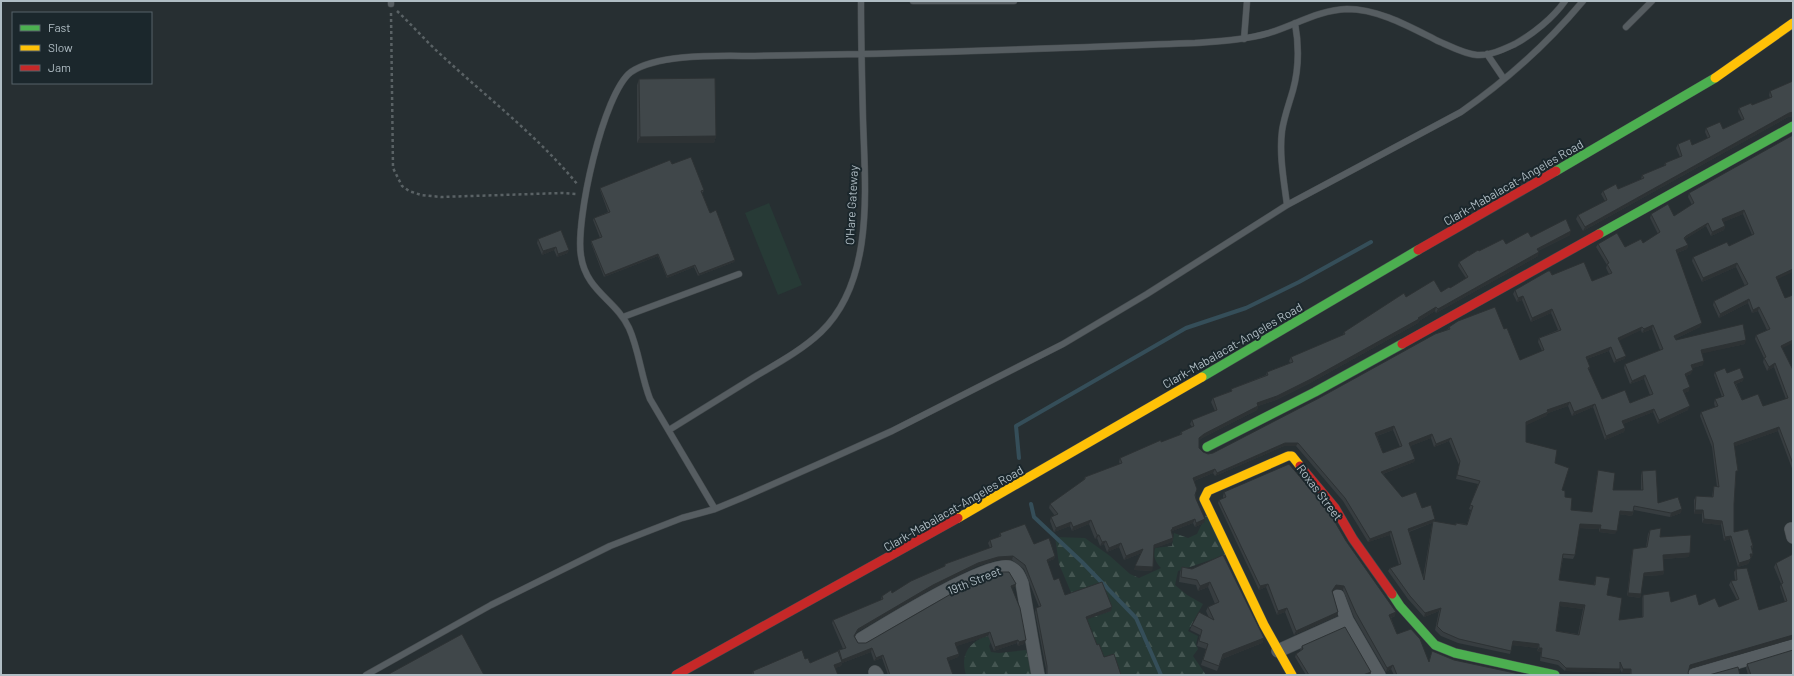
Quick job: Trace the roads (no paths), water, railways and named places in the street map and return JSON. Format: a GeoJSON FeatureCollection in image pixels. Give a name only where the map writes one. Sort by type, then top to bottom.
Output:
{"type":"FeatureCollection","features":[{"type":"Feature","properties":{"kind":"street","name":"Clark-Mabalacat-Angeles Road"},"geometry":{"type":"LineString","coordinates":[[676,675],[858,575],[1031,477],[1368,279],[1701,87],[1793,23]]}},
{"type":"Feature","properties":{"kind":"street"},"geometry":{"type":"LineString","coordinates":[[1207,447],[1315,392],[1793,126]]}},
{"type":"Feature","properties":{"kind":"street","name":"Roxas Street"},"geometry":{"type":"LineString","coordinates":[[1278,651],[1239,574],[1204,499],[1208,491],[1288,456],[1292,456],[1335,508],[1353,539],[1400,606],[1434,645],[1455,653],[1555,675]]}},
{"type":"Feature","properties":{"kind":"street","name":"19th Street"},"geometry":{"type":"LineString","coordinates":[[861,639],[962,582],[999,567],[1008,567],[1017,571],[1022,583],[1038,675]]}},
{"type":"Feature","properties":{"kind":"street"},"geometry":{"type":"LineString","coordinates":[[1338,596],[1347,620],[1378,675]]}},
{"type":"Feature","properties":{"kind":"street"},"geometry":{"type":"LineString","coordinates":[[1292,675],[1278,651],[1347,620]]}},
{"type":"Feature","properties":{"kind":"street"},"geometry":{"type":"LineString","coordinates":[[1694,675],[1793,646]]}},
{"type":"Feature","properties":{"kind":"lane","name":"O'Hare Gateway"},"geometry":{"type":"LineString","coordinates":[[669,430],[797,351],[821,331],[839,309],[850,287],[859,259],[863,229],[865,185],[861,1]]}},
{"type":"Feature","properties":{"kind":"lane"},"geometry":{"type":"LineString","coordinates":[[913,1],[1014,1]]}},
{"type":"Feature","properties":{"kind":"lane"},"geometry":{"type":"LineString","coordinates":[[1244,39],[1247,1]]}},
{"type":"Feature","properties":{"kind":"lane"},"geometry":{"type":"LineString","coordinates":[[715,509],[650,399],[630,329],[623,317],[591,282],[584,270],[580,245],[581,218],[589,177],[609,107],[623,80],[641,67],[659,61],[703,57],[861,54],[1195,43],[1244,39],[1270,32],[1334,10],[1348,9],[1363,10],[1398,21],[1453,48],[1477,55],[1487,54],[1509,47],[1532,34],[1565,1]]}},
{"type":"Feature","properties":{"kind":"lane"},"geometry":{"type":"LineString","coordinates":[[366,675],[491,605],[610,546],[682,518],[715,509],[744,498],[892,431],[1063,344],[1147,294],[1287,205],[1460,112],[1488,93],[1538,51],[1583,1]]}},
{"type":"Feature","properties":{"kind":"lane"},"geometry":{"type":"LineString","coordinates":[[1626,27],[1652,1]]}},
{"type":"Feature","properties":{"kind":"lane"},"geometry":{"type":"LineString","coordinates":[[1287,205],[1282,156],[1282,133],[1285,116],[1294,89],[1296,73],[1298,54],[1295,23]]}},
{"type":"Feature","properties":{"kind":"lane"},"geometry":{"type":"LineString","coordinates":[[1487,54],[1504,79]]}},
{"type":"Feature","properties":{"kind":"lane"},"geometry":{"type":"LineString","coordinates":[[623,317],[739,274]]}},
{"type":"Feature","properties":{"kind":"waterway"},"geometry":{"type":"LineString","coordinates":[[1019,458],[1016,426],[1186,328],[1246,308],[1299,282],[1371,242]]}},
{"type":"Feature","properties":{"kind":"waterway"},"geometry":{"type":"LineString","coordinates":[[1031,504],[1034,517],[1082,562],[1136,618],[1161,675]]}}]}
